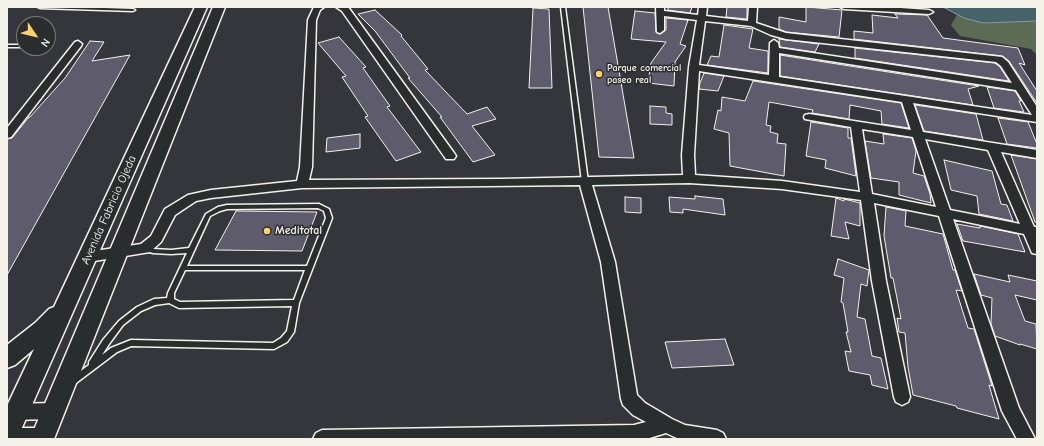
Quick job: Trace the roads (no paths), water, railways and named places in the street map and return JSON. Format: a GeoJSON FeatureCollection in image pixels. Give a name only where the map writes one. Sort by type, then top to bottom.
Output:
{"type":"FeatureCollection","features":[{"type":"Feature","properties":{"kind":"street","name":"Avenida Fabricio Ojeda"},"geometry":{"type":"LineString","coordinates":[[11,419],[88,258],[201,7]]}},
{"type":"Feature","properties":{"kind":"street","name":"Avenida Fabricio Ojeda"},"geometry":{"type":"LineString","coordinates":[[43,438],[219,7]]}},
{"type":"Feature","properties":{"kind":"street"},"geometry":{"type":"LineString","coordinates":[[302,184],[306,167],[312,20],[317,8],[320,7]]}},
{"type":"Feature","properties":{"kind":"street"},"geometry":{"type":"LineString","coordinates":[[340,7],[345,8],[450,156]]}},
{"type":"Feature","properties":{"kind":"street"},"geometry":{"type":"LineString","coordinates":[[689,179],[688,155],[694,67],[703,7]]}},
{"type":"Feature","properties":{"kind":"street"},"geometry":{"type":"LineString","coordinates":[[752,24],[753,7]]}},
{"type":"Feature","properties":{"kind":"street"},"geometry":{"type":"LineString","coordinates":[[844,7],[928,12]]}},
{"type":"Feature","properties":{"kind":"street"},"geometry":{"type":"LineString","coordinates":[[660,30],[660,10],[701,18],[752,24],[786,36],[996,59],[1005,64],[1037,115]]}},
{"type":"Feature","properties":{"kind":"street"},"geometry":{"type":"LineString","coordinates":[[774,33],[774,79]]}},
{"type":"Feature","properties":{"kind":"street"},"geometry":{"type":"LineString","coordinates":[[7,135],[78,44]]}},
{"type":"Feature","properties":{"kind":"street"},"geometry":{"type":"LineString","coordinates":[[774,50],[1019,87]]}},
{"type":"Feature","properties":{"kind":"street"},"geometry":{"type":"LineString","coordinates":[[694,67],[1037,119]]}},
{"type":"Feature","properties":{"kind":"street"},"geometry":{"type":"LineString","coordinates":[[906,99],[946,214],[1010,411],[1026,439]]}},
{"type":"Feature","properties":{"kind":"street"},"geometry":{"type":"LineString","coordinates":[[809,117],[1037,154]]}},
{"type":"Feature","properties":{"kind":"street"},"geometry":{"type":"LineString","coordinates":[[856,124],[879,281],[902,397]]}},
{"type":"Feature","properties":{"kind":"street"},"geometry":{"type":"LineString","coordinates":[[993,147],[1033,231],[1037,249]]}},
{"type":"Feature","properties":{"kind":"street"},"geometry":{"type":"LineString","coordinates":[[88,258],[145,248],[156,239],[170,212],[192,198],[211,194],[302,184],[585,182],[689,179],[782,185],[867,197],[1033,231]]}},
{"type":"Feature","properties":{"kind":"street"},"geometry":{"type":"LineString","coordinates":[[585,182],[608,262],[629,399],[639,409],[666,425],[685,432],[717,439]]}},
{"type":"Feature","properties":{"kind":"street"},"geometry":{"type":"LineString","coordinates":[[7,358],[43,329],[65,306]]}},
{"type":"Feature","properties":{"kind":"street"},"geometry":{"type":"LineString","coordinates":[[11,419],[55,411]]}},
{"type":"Feature","properties":{"kind":"street"},"geometry":{"type":"LineString","coordinates":[[322,439],[634,434],[666,425]]}},
{"type":"Feature","properties":{"kind":"street"},"geometry":{"type":"LineString","coordinates":[[7,437],[43,438]]}},
{"type":"Feature","properties":{"kind":"lane"},"geometry":{"type":"LineString","coordinates":[[40,7],[134,8],[131,16]]}},
{"type":"Feature","properties":{"kind":"lane"},"geometry":{"type":"LineString","coordinates":[[563,7],[585,182]]}},
{"type":"Feature","properties":{"kind":"lane"},"geometry":{"type":"LineString","coordinates":[[64,389],[91,366],[114,350],[131,343],[274,346],[284,340],[290,332],[296,303],[329,218],[327,210],[319,206],[227,207],[218,209],[208,215],[171,293],[170,300]]}},
{"type":"Feature","properties":{"kind":"lane"},"geometry":{"type":"LineString","coordinates":[[145,248],[153,251],[171,252],[192,250]]}},
{"type":"Feature","properties":{"kind":"lane"},"geometry":{"type":"LineString","coordinates":[[184,268],[310,268]]}},
{"type":"Feature","properties":{"kind":"lane"},"geometry":{"type":"LineString","coordinates":[[91,366],[106,342],[121,323],[139,308],[154,302],[170,300],[179,305],[296,303]]}},
{"type":"Feature","properties":{"kind":"water"},"geometry":{"type":"Polygon","coordinates":[[[943,7],[1037,7],[1037,21],[983,23],[964,18],[943,7]]]}},
{"type":"Feature","properties":{"kind":"place","name":"Parque comercial paseo real"},"geometry":{"type":"Point","coordinates":[599,74]}},
{"type":"Feature","properties":{"kind":"place","name":"Meditotal"},"geometry":{"type":"Point","coordinates":[267,231]}}]}
